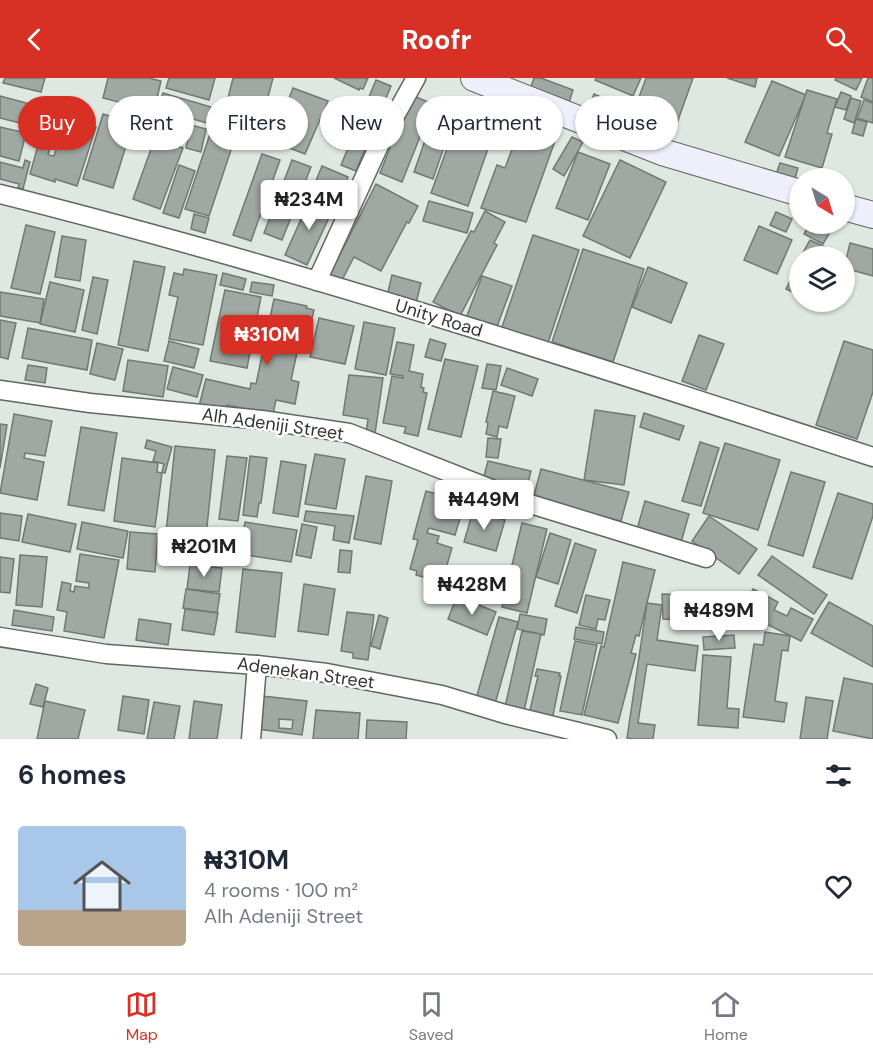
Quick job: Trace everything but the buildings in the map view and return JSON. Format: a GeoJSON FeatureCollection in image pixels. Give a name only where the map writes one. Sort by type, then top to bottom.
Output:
{"type":"FeatureCollection","features":[{"type":"Feature","properties":{"kind":"street"},"geometry":{"type":"LineString","coordinates":[[317,281],[381,141],[416,78]]}},
{"type":"Feature","properties":{"kind":"street"},"geometry":{"type":"LineString","coordinates":[[474,78],[662,152],[789,190]]}},
{"type":"Feature","properties":{"kind":"street","name":"Unity Road"},"geometry":{"type":"LineString","coordinates":[[0,194],[317,281],[573,359],[873,457]]}},
{"type":"Feature","properties":{"kind":"street"},"geometry":{"type":"LineString","coordinates":[[855,210],[873,215]]}},
{"type":"Feature","properties":{"kind":"street","name":"Alh Adeniji Street"},"geometry":{"type":"LineString","coordinates":[[0,390],[90,403],[262,420],[349,433],[527,502],[706,558]]}},
{"type":"Feature","properties":{"kind":"street","name":"Adenekan Street"},"geometry":{"type":"LineString","coordinates":[[0,637],[106,654],[257,665],[327,673],[442,695],[505,714],[607,739]]}},
{"type":"Feature","properties":{"kind":"street"},"geometry":{"type":"LineString","coordinates":[[251,739],[257,665]]}}]}
